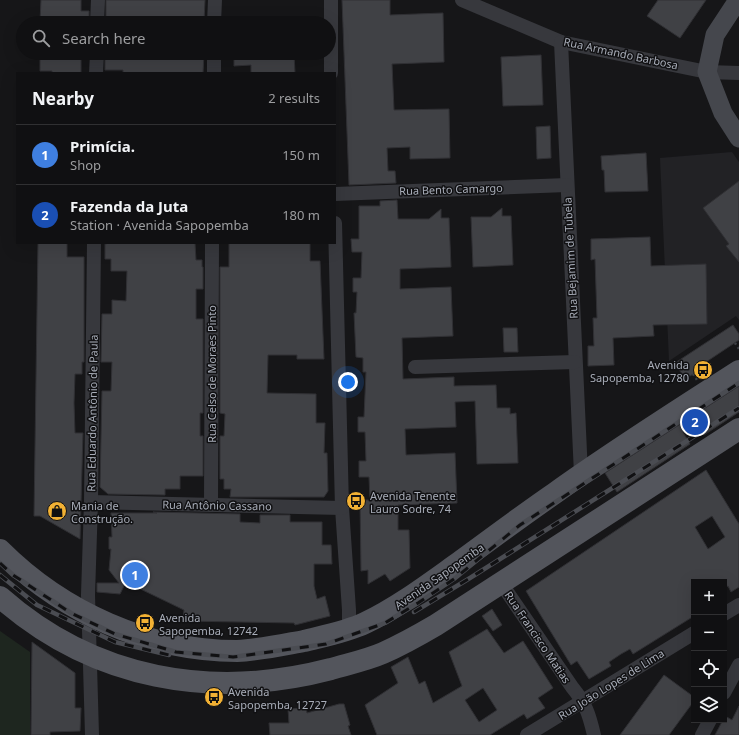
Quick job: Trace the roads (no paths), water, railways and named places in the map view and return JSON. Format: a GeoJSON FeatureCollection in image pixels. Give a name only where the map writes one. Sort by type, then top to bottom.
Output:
{"type":"FeatureCollection","features":[{"type":"Feature","properties":{"kind":"main road","name":"Avenida Sapopemba"},"geometry":{"type":"LineString","coordinates":[[0,550],[20,570],[71,605],[109,626],[164,642],[200,648],[237,651],[271,648],[330,635],[363,624],[412,596],[581,474],[739,371]]}},
{"type":"Feature","properties":{"kind":"main road"},"geometry":{"type":"LineString","coordinates":[[0,597],[28,622],[78,651],[120,667],[163,677],[200,683],[243,684],[301,677],[381,654],[405,643],[501,583],[739,429]]}},
{"type":"Feature","properties":{"kind":"main road"},"geometry":{"type":"LineString","coordinates":[[325,670],[344,652],[348,646],[348,629]]}},
{"type":"Feature","properties":{"kind":"street"},"geometry":{"type":"LineString","coordinates":[[97,16],[98,0]]}},
{"type":"Feature","properties":{"kind":"street"},"geometry":{"type":"LineString","coordinates":[[214,16],[215,0]]}},
{"type":"Feature","properties":{"kind":"street"},"geometry":{"type":"LineString","coordinates":[[331,0],[331,16]]}},
{"type":"Feature","properties":{"kind":"street","name":"Rua Armando Barbosa"},"geometry":{"type":"LineString","coordinates":[[462,0],[561,42],[707,72],[739,73]]}},
{"type":"Feature","properties":{"kind":"street"},"geometry":{"type":"LineString","coordinates":[[738,0],[715,35],[707,72],[723,113],[739,138]]}},
{"type":"Feature","properties":{"kind":"street","name":"Rua Bejamim de Tubela"},"geometry":{"type":"LineString","coordinates":[[561,42],[581,474]]}},
{"type":"Feature","properties":{"kind":"street"},"geometry":{"type":"LineString","coordinates":[[96,72],[97,60]]}},
{"type":"Feature","properties":{"kind":"street"},"geometry":{"type":"LineString","coordinates":[[214,60],[214,72]]}},
{"type":"Feature","properties":{"kind":"street"},"geometry":{"type":"LineString","coordinates":[[331,60],[331,72]]}},
{"type":"Feature","properties":{"kind":"street","name":"Rua Bento Camargo"},"geometry":{"type":"LineString","coordinates":[[336,194],[567,184]]}},
{"type":"Feature","properties":{"kind":"street","name":"Rua Eduardo Antônio de Paula"},"geometry":{"type":"LineString","coordinates":[[92,735],[88,595],[91,502],[94,244]]}},
{"type":"Feature","properties":{"kind":"street","name":"Rua Celso de Moraes Pinto"},"geometry":{"type":"LineString","coordinates":[[211,505],[212,244]]}},
{"type":"Feature","properties":{"kind":"street"},"geometry":{"type":"LineString","coordinates":[[336,244],[342,508],[350,610],[348,629]]}},
{"type":"Feature","properties":{"kind":"street"},"geometry":{"type":"LineString","coordinates":[[415,367],[575,362]]}},
{"type":"Feature","properties":{"kind":"street","name":"Rua Antônio Cassano"},"geometry":{"type":"LineString","coordinates":[[91,502],[342,508]]}},
{"type":"Feature","properties":{"kind":"street","name":"Rua Francisco Matias"},"geometry":{"type":"LineString","coordinates":[[501,583],[572,688],[583,701],[588,710],[594,735]]}},
{"type":"Feature","properties":{"kind":"street"},"geometry":{"type":"LineString","coordinates":[[727,612],[739,605]]}},
{"type":"Feature","properties":{"kind":"street","name":"Rua João Lopes de Lima"},"geometry":{"type":"LineString","coordinates":[[528,735],[691,635]]}},
{"type":"Feature","properties":{"kind":"street"},"geometry":{"type":"LineString","coordinates":[[727,688],[739,665]]}},
{"type":"Feature","properties":{"kind":"street"},"geometry":{"type":"LineString","coordinates":[[550,735],[558,717]]}},
{"type":"Feature","properties":{"kind":"street"},"geometry":{"type":"LineString","coordinates":[[702,735],[708,723]]}},
{"type":"Feature","properties":{"kind":"railway"},"geometry":{"type":"LineString","coordinates":[[0,563],[13,575],[71,613],[115,634],[176,652],[233,657],[326,644],[385,623],[418,603],[454,579],[520,525],[739,383]]}},
{"type":"Feature","properties":{"kind":"railway"},"geometry":{"type":"LineString","coordinates":[[414,612],[739,408]]}},
{"type":"Feature","properties":{"kind":"railway"},"geometry":{"type":"LineString","coordinates":[[0,575],[37,605],[115,642],[169,655]]}},
{"type":"Feature","properties":{"kind":"place","name":"Avenida Sapopemba, 12780"},"geometry":{"type":"Point","coordinates":[703,370]}},
{"type":"Feature","properties":{"kind":"place","name":"Fazenda da Juta"},"geometry":{"type":"Point","coordinates":[695,422]}},
{"type":"Feature","properties":{"kind":"place","name":"Avenida Tenente Lauro Sodre, 74"},"geometry":{"type":"Point","coordinates":[356,501]}},
{"type":"Feature","properties":{"kind":"place","name":"Mania de Construção."},"geometry":{"type":"Point","coordinates":[57,511]}},
{"type":"Feature","properties":{"kind":"place","name":"Primícia."},"geometry":{"type":"Point","coordinates":[135,575]}},
{"type":"Feature","properties":{"kind":"place","name":"Avenida Sapopemba, 12742"},"geometry":{"type":"Point","coordinates":[145,623]}},
{"type":"Feature","properties":{"kind":"place","name":"Avenida Sapopemba, 12727"},"geometry":{"type":"Point","coordinates":[214,697]}}]}
